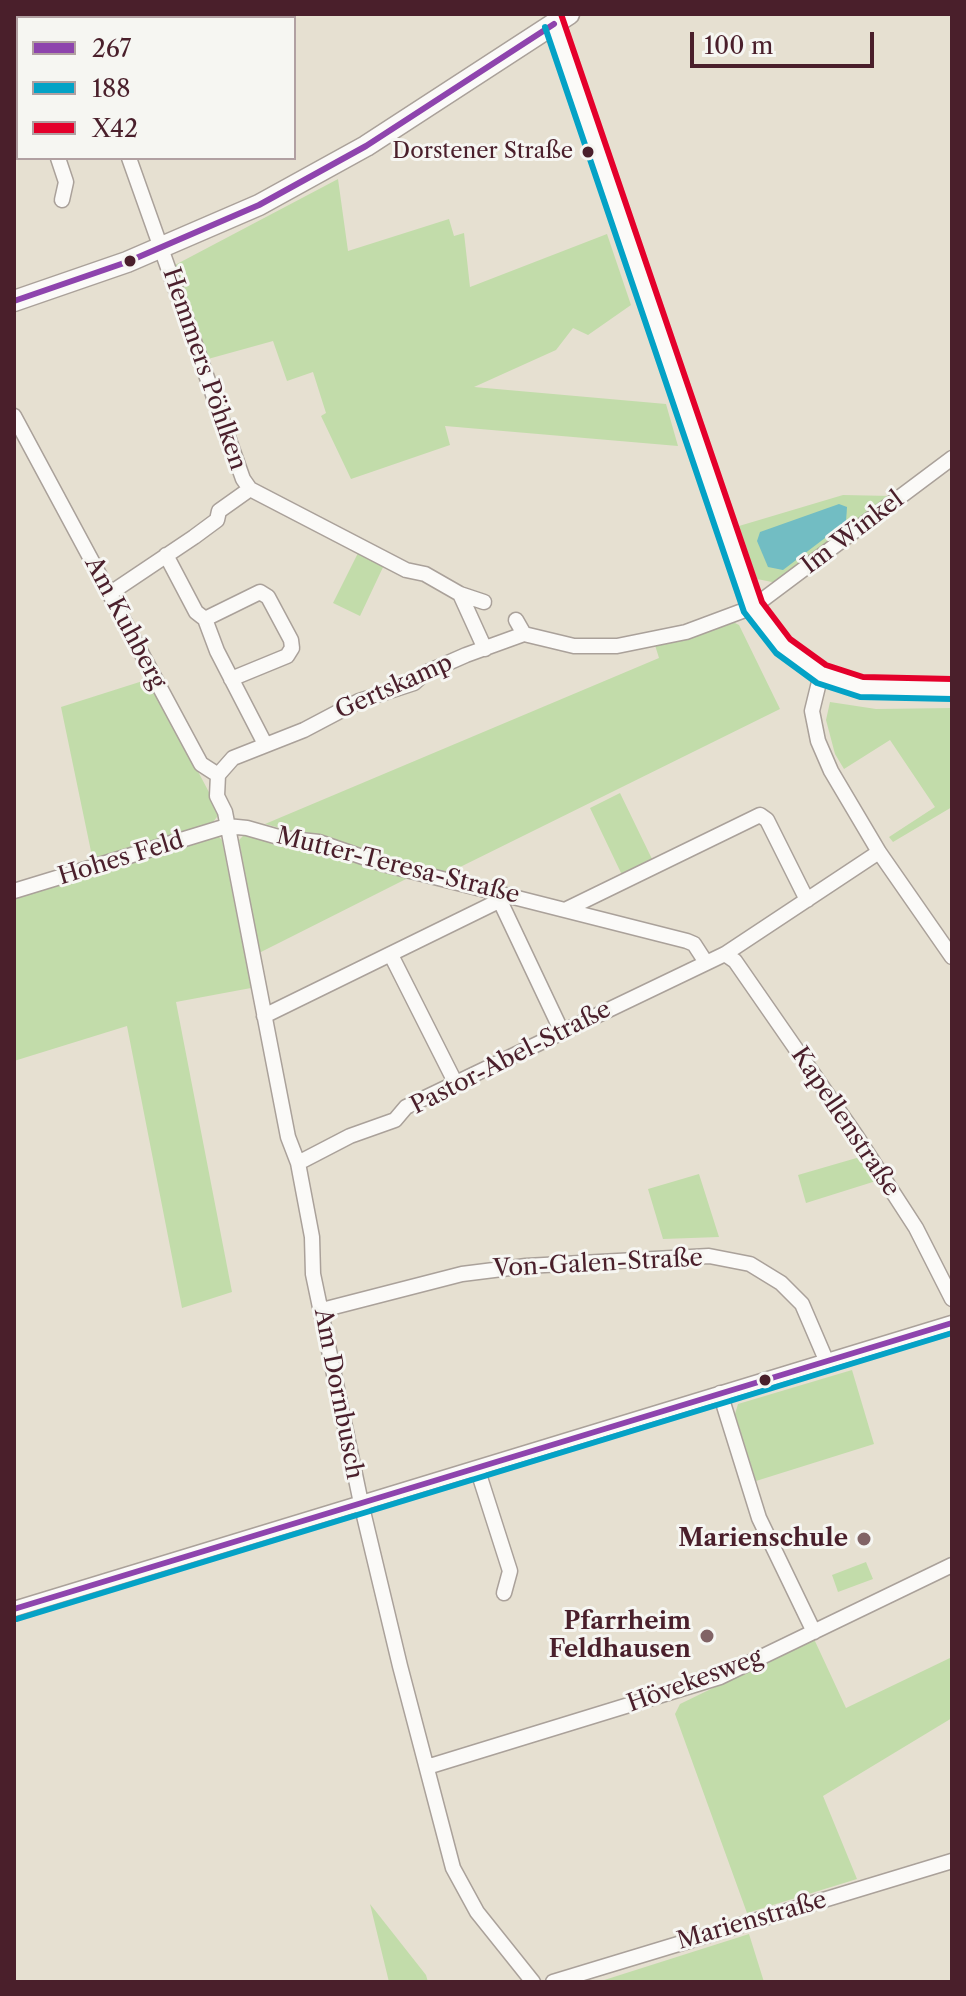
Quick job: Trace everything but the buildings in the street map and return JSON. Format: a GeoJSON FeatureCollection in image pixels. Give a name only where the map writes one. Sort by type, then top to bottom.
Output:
{"type":"FeatureCollection","features":[{"type":"Feature","properties":{"kind":"main road"},"geometry":{"type":"LineString","coordinates":[[14,301],[161,248],[259,205],[366,146],[558,17]]}},
{"type":"Feature","properties":{"kind":"street"},"geometry":{"type":"LineString","coordinates":[[558,17],[753,607],[783,646],[821,674],[861,687],[952,689]]}},
{"type":"Feature","properties":{"kind":"street"},"geometry":{"type":"LineString","coordinates":[[59,160],[66,182],[62,200]]}},
{"type":"Feature","properties":{"kind":"street","name":"Hemmers Pöhlken"},"geometry":{"type":"LineString","coordinates":[[130,160],[243,479],[250,489],[406,570],[425,574],[460,594],[484,602]]}},
{"type":"Feature","properties":{"kind":"street","name":"Am Kuhberg"},"geometry":{"type":"LineString","coordinates":[[14,416],[201,764],[218,775]]}},
{"type":"Feature","properties":{"kind":"street","name":"Im Winkel"},"geometry":{"type":"LineString","coordinates":[[753,607],[952,458]]}},
{"type":"Feature","properties":{"kind":"street","name":"Hemmers Pöhlken"},"geometry":{"type":"LineString","coordinates":[[109,594],[217,520],[219,511],[250,489]]}},
{"type":"Feature","properties":{"kind":"street"},"geometry":{"type":"LineString","coordinates":[[166,555],[196,612],[205,619],[231,679],[265,744]]}},
{"type":"Feature","properties":{"kind":"street"},"geometry":{"type":"LineString","coordinates":[[205,619],[260,592],[268,597],[291,640],[292,648],[287,656],[231,679]]}},
{"type":"Feature","properties":{"kind":"street"},"geometry":{"type":"LineString","coordinates":[[460,594],[485,649]]}},
{"type":"Feature","properties":{"kind":"street"},"geometry":{"type":"LineString","coordinates":[[516,620],[524,634],[587,648],[617,646],[686,632],[753,607]]}},
{"type":"Feature","properties":{"kind":"street","name":"Gertskamp"},"geometry":{"type":"LineString","coordinates":[[218,775],[233,758],[524,634]]}},
{"type":"Feature","properties":{"kind":"street"},"geometry":{"type":"LineString","coordinates":[[821,674],[812,711],[818,741],[879,852],[952,957]]}},
{"type":"Feature","properties":{"kind":"street"},"geometry":{"type":"LineString","coordinates":[[218,775],[216,792],[227,826]]}},
{"type":"Feature","properties":{"kind":"street"},"geometry":{"type":"LineString","coordinates":[[567,909],[760,815],[767,820],[807,900]]}},
{"type":"Feature","properties":{"kind":"street","name":"Hohes Feld"},"geometry":{"type":"LineString","coordinates":[[14,891],[227,826]]}},
{"type":"Feature","properties":{"kind":"street","name":"Mutter-Teresa-Straße"},"geometry":{"type":"LineString","coordinates":[[227,826],[319,842],[506,899],[567,909],[687,941],[694,944],[705,961]]}},
{"type":"Feature","properties":{"kind":"street","name":"Am Dornbusch"},"geometry":{"type":"LineString","coordinates":[[227,826],[288,1137],[298,1163],[322,1310],[361,1503],[453,1868],[462,1887],[533,1982]]}},
{"type":"Feature","properties":{"kind":"street"},"geometry":{"type":"LineString","coordinates":[[725,954],[879,852]]}},
{"type":"Feature","properties":{"kind":"street"},"geometry":{"type":"LineString","coordinates":[[264,1016],[506,899],[562,1032]]}},
{"type":"Feature","properties":{"kind":"street","name":"Pastor-Abel-Straße"},"geometry":{"type":"LineString","coordinates":[[298,1163],[350,1136],[395,1120],[406,1107],[725,954]]}},
{"type":"Feature","properties":{"kind":"street","name":"Kapellenstraße"},"geometry":{"type":"LineString","coordinates":[[725,954],[735,961],[857,1137],[916,1228],[952,1299]]}},
{"type":"Feature","properties":{"kind":"street"},"geometry":{"type":"LineString","coordinates":[[391,955],[456,1084]]}},
{"type":"Feature","properties":{"kind":"street","name":"Von-Galen-Straße"},"geometry":{"type":"LineString","coordinates":[[322,1310],[462,1274],[541,1265],[709,1256],[750,1264],[781,1283],[802,1304],[826,1360]]}},
{"type":"Feature","properties":{"kind":"street"},"geometry":{"type":"LineString","coordinates":[[14,1609],[952,1323]]}},
{"type":"Feature","properties":{"kind":"street"},"geometry":{"type":"LineString","coordinates":[[720,1393],[759,1518],[814,1632]]}},
{"type":"Feature","properties":{"kind":"street"},"geometry":{"type":"LineString","coordinates":[[477,1468],[510,1571],[504,1593]]}},
{"type":"Feature","properties":{"kind":"street","name":"Hövekesweg"},"geometry":{"type":"LineString","coordinates":[[427,1767],[720,1677],[952,1565]]}},
{"type":"Feature","properties":{"kind":"street","name":"Marienstraße"},"geometry":{"type":"LineString","coordinates":[[553,1982],[952,1861]]}},
{"type":"Feature","properties":{"kind":"green space"},"geometry":{"type":"Polygon","coordinates":[[[338,179],[348,251],[449,219],[454,236],[464,233],[470,287],[607,234],[631,305],[588,335],[573,328],[556,350],[474,387],[666,404],[678,446],[445,426],[450,445],[351,479],[321,416],[326,413],[313,372],[287,381],[273,341],[208,359],[175,265],[338,179]]]}},
{"type":"Feature","properties":{"kind":"green space"},"geometry":{"type":"Polygon","coordinates":[[[843,495],[892,496],[777,583],[757,579],[739,526],[843,495]]]}},
{"type":"Feature","properties":{"kind":"green space"},"geometry":{"type":"Polygon","coordinates":[[[359,551],[385,563],[360,616],[333,603],[359,551]]]}},
{"type":"Feature","properties":{"kind":"green space"},"geometry":{"type":"Polygon","coordinates":[[[733,622],[739,625],[780,709],[448,873],[265,824],[659,658],[655,645],[733,622]]]}},
{"type":"Feature","properties":{"kind":"green space"},"geometry":{"type":"Polygon","coordinates":[[[149,679],[220,813],[210,826],[93,861],[61,707],[149,679]]]}},
{"type":"Feature","properties":{"kind":"green space"},"geometry":{"type":"Polygon","coordinates":[[[830,702],[876,709],[952,708],[952,807],[893,842],[889,837],[935,807],[890,740],[844,769],[835,754],[826,720],[830,702]]]}},
{"type":"Feature","properties":{"kind":"green space"},"geometry":{"type":"Polygon","coordinates":[[[620,793],[652,859],[622,875],[590,808],[620,793]]]}},
{"type":"Feature","properties":{"kind":"green space"},"geometry":{"type":"Polygon","coordinates":[[[247,832],[414,875],[259,953],[239,840],[247,832]]]}},
{"type":"Feature","properties":{"kind":"green space"},"geometry":{"type":"Polygon","coordinates":[[[217,835],[222,840],[251,988],[176,1002],[232,1292],[182,1308],[127,1026],[14,1061],[14,896],[217,835]]]}},
{"type":"Feature","properties":{"kind":"green space"},"geometry":{"type":"Polygon","coordinates":[[[860,1157],[876,1181],[806,1203],[798,1175],[860,1157]]]}},
{"type":"Feature","properties":{"kind":"green space"},"geometry":{"type":"Polygon","coordinates":[[[699,1174],[719,1237],[663,1239],[648,1189],[699,1174]]]}},
{"type":"Feature","properties":{"kind":"green space"},"geometry":{"type":"Polygon","coordinates":[[[852,1370],[874,1444],[756,1481],[735,1414],[738,1404],[852,1370]]]}},
{"type":"Feature","properties":{"kind":"green space"},"geometry":{"type":"Polygon","coordinates":[[[866,1562],[873,1579],[838,1592],[832,1575],[866,1562]]]}},
{"type":"Feature","properties":{"kind":"green space"},"geometry":{"type":"Polygon","coordinates":[[[814,1639],[846,1708],[952,1657],[952,1718],[823,1796],[857,1879],[747,1913],[675,1714],[680,1704],[814,1639]]]}},
{"type":"Feature","properties":{"kind":"green space"},"geometry":{"type":"Polygon","coordinates":[[[370,1904],[426,1975],[428,1982],[389,1982],[370,1904]]]}},
{"type":"Feature","properties":{"kind":"green space"},"geometry":{"type":"Polygon","coordinates":[[[749,1934],[764,1982],[598,1982],[749,1934]]]}},
{"type":"Feature","properties":{"kind":"water"},"geometry":{"type":"Polygon","coordinates":[[[839,504],[847,507],[846,522],[783,570],[768,567],[757,541],[760,532],[839,504]]]}},
{"type":"Feature","properties":{"kind":"transit line","name":"X42"},"geometry":{"type":"LineString","coordinates":[[561,14],[762,602],[790,639],[826,665],[863,677],[952,679]]}},
{"type":"Feature","properties":{"kind":"transit line","name":"267"},"geometry":{"type":"LineString","coordinates":[[14,301],[127,262],[259,205],[366,146],[554,24]]}},
{"type":"Feature","properties":{"kind":"transit line","name":"188"},"geometry":{"type":"LineString","coordinates":[[545,27],[744,612],[776,653],[817,683],[860,697],[952,699]]}},
{"type":"Feature","properties":{"kind":"transit line","name":"267"},"geometry":{"type":"LineString","coordinates":[[14,1609],[952,1323]]}},
{"type":"Feature","properties":{"kind":"transit line","name":"188"},"geometry":{"type":"LineString","coordinates":[[17,1619],[952,1333]]}},
{"type":"Feature","properties":{"kind":"place","name":"Dorstener Straße"},"geometry":{"type":"Point","coordinates":[588,152]}},
{"type":"Feature","properties":{"kind":"place","name":"Marienschule"},"geometry":{"type":"Point","coordinates":[864,1539]}},
{"type":"Feature","properties":{"kind":"place","name":"Pfarrheim Feldhausen"},"geometry":{"type":"Point","coordinates":[707,1636]}}]}
